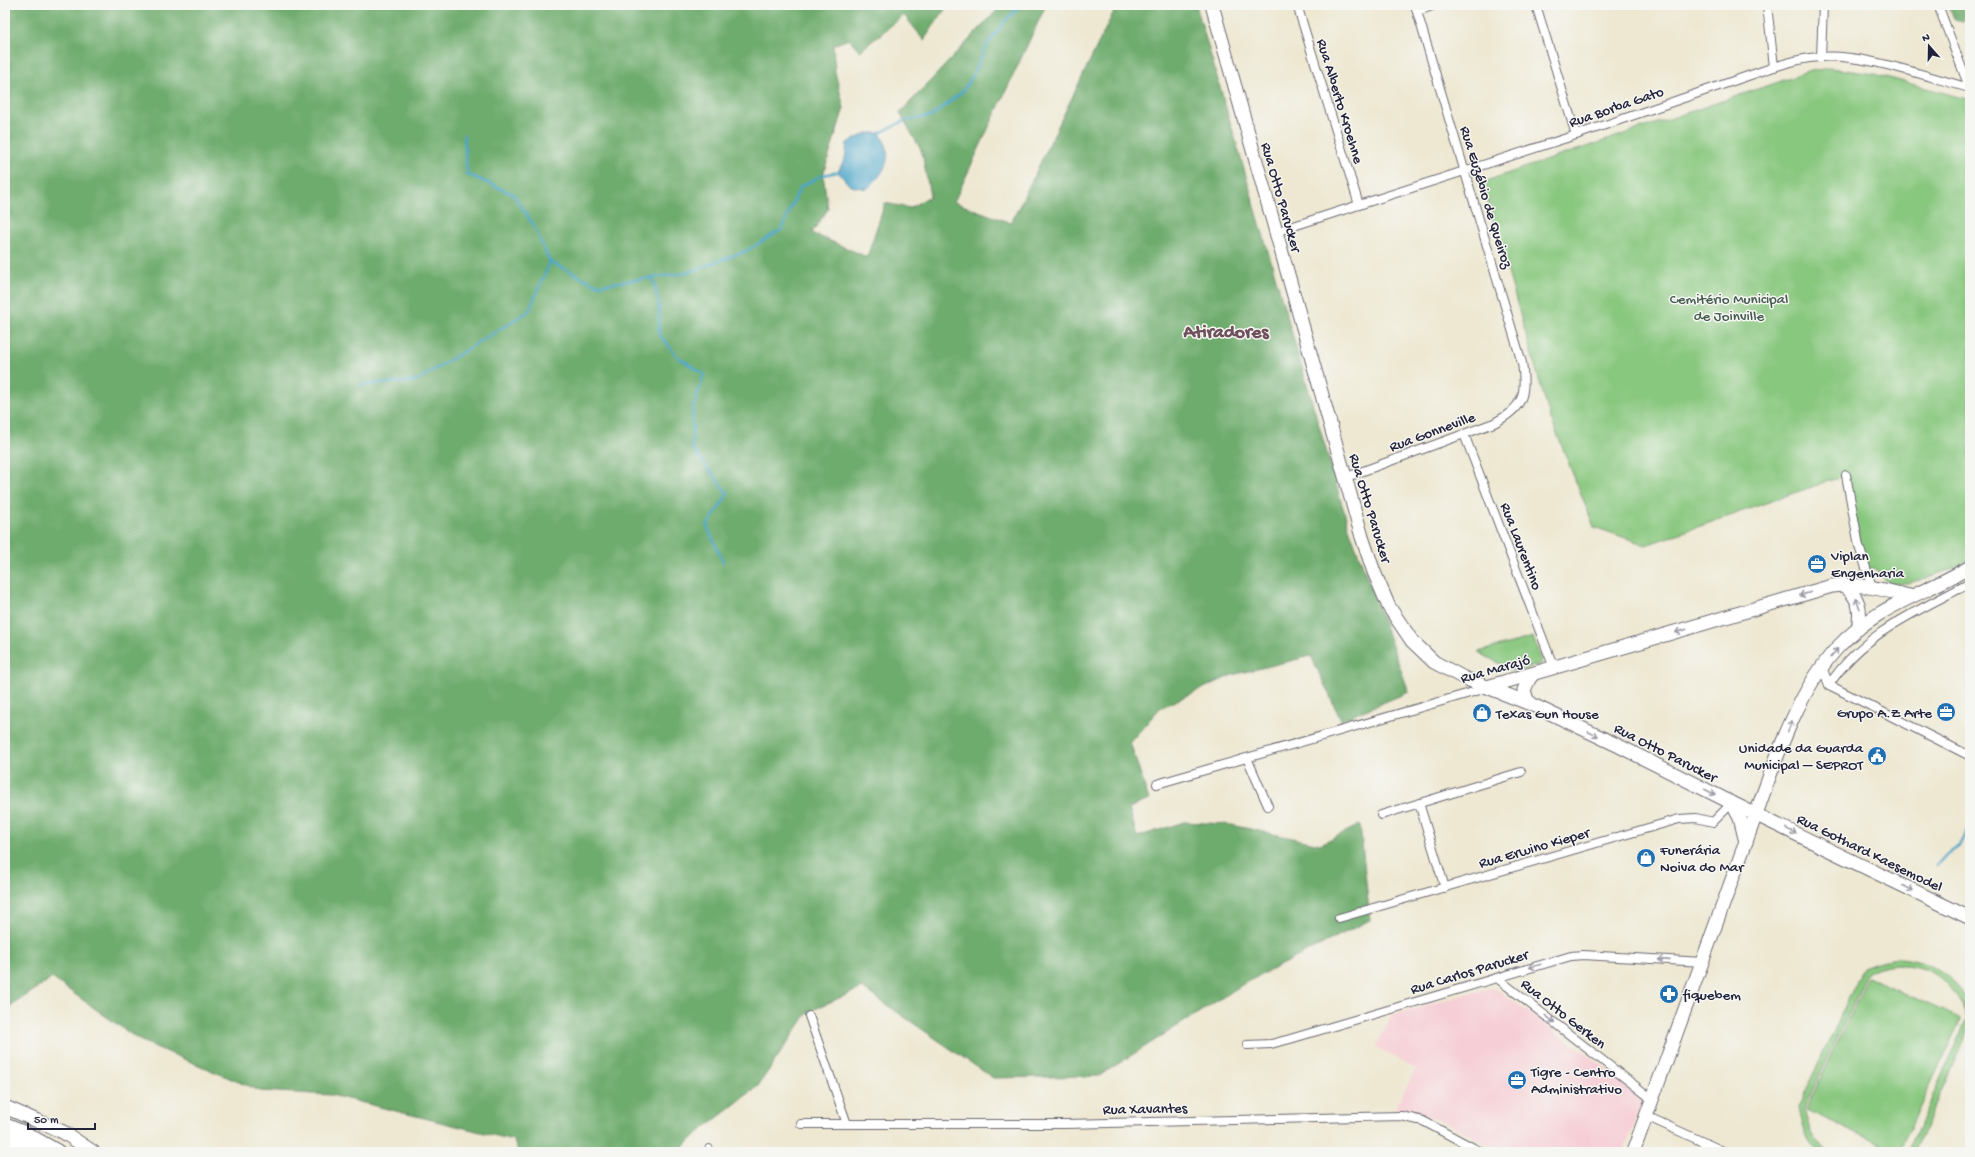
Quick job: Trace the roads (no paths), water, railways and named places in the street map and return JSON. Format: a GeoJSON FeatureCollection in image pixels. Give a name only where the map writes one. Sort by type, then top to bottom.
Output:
{"type":"FeatureCollection","features":[{"type":"Feature","properties":{"kind":"highway"},"geometry":{"type":"LineString","coordinates":[[5,1126],[57,1152]]}},
{"type":"Feature","properties":{"kind":"highway"},"geometry":{"type":"LineString","coordinates":[[5,1140],[32,1152]]}},
{"type":"Feature","properties":{"kind":"main road","name":"Rua Otto Parucker"},"geometry":{"type":"LineString","coordinates":[[1212,5],[1344,478],[1374,572],[1389,607],[1404,631],[1421,651],[1448,671],[1533,705],[1756,814]]}},
{"type":"Feature","properties":{"kind":"main road"},"geometry":{"type":"LineString","coordinates":[[1633,1152],[1756,814],[1796,711],[1822,667],[1839,646],[1858,628],[1910,596],[1970,567]]}},
{"type":"Feature","properties":{"kind":"main road","name":"Rua Marajó"},"geometry":{"type":"LineString","coordinates":[[1487,687],[1843,584],[1872,587],[1910,596]]}},
{"type":"Feature","properties":{"kind":"main road"},"geometry":{"type":"LineString","coordinates":[[1843,584],[1852,592],[1859,604],[1860,617],[1858,628]]}},
{"type":"Feature","properties":{"kind":"main road"},"geometry":{"type":"LineString","coordinates":[[1533,674],[1524,690],[1527,700],[1533,705]]}},
{"type":"Feature","properties":{"kind":"main road"},"geometry":{"type":"LineString","coordinates":[[1732,803],[1740,818],[1746,842]]}},
{"type":"Feature","properties":{"kind":"main road","name":"Rua Gothard Kaesemodel"},"geometry":{"type":"LineString","coordinates":[[1756,814],[1970,918]]}},
{"type":"Feature","properties":{"kind":"main road"},"geometry":{"type":"LineString","coordinates":[[5,1107],[63,1132],[93,1152]]}},
{"type":"Feature","properties":{"kind":"street","name":"Rua Alberto Kroehne"},"geometry":{"type":"LineString","coordinates":[[1297,5],[1359,205]]}},
{"type":"Feature","properties":{"kind":"street"},"geometry":{"type":"LineString","coordinates":[[1416,8],[1435,5]]}},
{"type":"Feature","properties":{"kind":"street"},"geometry":{"type":"LineString","coordinates":[[1536,5],[1576,135]]}},
{"type":"Feature","properties":{"kind":"street"},"geometry":{"type":"LineString","coordinates":[[1767,5],[1774,67]]}},
{"type":"Feature","properties":{"kind":"street"},"geometry":{"type":"LineString","coordinates":[[1821,57],[1823,5]]}},
{"type":"Feature","properties":{"kind":"street"},"geometry":{"type":"LineString","coordinates":[[1938,5],[1970,87]]}},
{"type":"Feature","properties":{"kind":"street","name":"Rua Euzébio de Queiroz"},"geometry":{"type":"LineString","coordinates":[[1416,8],[1522,363],[1524,386],[1522,398]]}},
{"type":"Feature","properties":{"kind":"street","name":"Rua Borba Gato"},"geometry":{"type":"LineString","coordinates":[[1275,232],[1576,135],[1774,67],[1804,59],[1821,57],[1881,64],[1970,87]]}},
{"type":"Feature","properties":{"kind":"street","name":"Rua Gonneville"},"geometry":{"type":"LineString","coordinates":[[1344,478],[1464,434],[1507,416],[1516,409],[1522,398]]}},
{"type":"Feature","properties":{"kind":"street","name":"Rua Laurentino"},"geometry":{"type":"LineString","coordinates":[[1464,434],[1554,668]]}},
{"type":"Feature","properties":{"kind":"street"},"geometry":{"type":"LineString","coordinates":[[1846,475],[1859,546],[1872,587]]}},
{"type":"Feature","properties":{"kind":"street"},"geometry":{"type":"LineString","coordinates":[[1829,685],[1839,670],[1853,655],[1885,629],[1910,613],[1970,583]]}},
{"type":"Feature","properties":{"kind":"street"},"geometry":{"type":"LineString","coordinates":[[1822,667],[1829,685],[1970,756]]}},
{"type":"Feature","properties":{"kind":"street","name":"Rua Marajó"},"geometry":{"type":"LineString","coordinates":[[1157,784],[1487,687]]}},
{"type":"Feature","properties":{"kind":"street"},"geometry":{"type":"LineString","coordinates":[[1247,758],[1268,806]]}},
{"type":"Feature","properties":{"kind":"street"},"geometry":{"type":"LineString","coordinates":[[1381,815],[1521,772]]}},
{"type":"Feature","properties":{"kind":"street"},"geometry":{"type":"LineString","coordinates":[[1419,803],[1445,888]]}},
{"type":"Feature","properties":{"kind":"street","name":"Rua Erwino Kieper"},"geometry":{"type":"LineString","coordinates":[[1339,918],[1679,819],[1696,818],[1714,822],[1732,803]]}},
{"type":"Feature","properties":{"kind":"street","name":"Rua Carlos Parucker"},"geometry":{"type":"LineString","coordinates":[[1247,1045],[1271,1044],[1290,1039],[1560,958],[1583,955],[1703,962]]}},
{"type":"Feature","properties":{"kind":"street","name":"Rua Otto Gerken"},"geometry":{"type":"LineString","coordinates":[[1497,978],[1652,1099]]}},
{"type":"Feature","properties":{"kind":"street"},"geometry":{"type":"LineString","coordinates":[[808,1016],[847,1124]]}},
{"type":"Feature","properties":{"kind":"street","name":"Rua Xavantes"},"geometry":{"type":"LineString","coordinates":[[801,1124],[1066,1124],[1401,1116],[1423,1121],[1481,1152]]}},
{"type":"Feature","properties":{"kind":"street"},"geometry":{"type":"LineString","coordinates":[[1646,1116],[1725,1152]]}},
{"type":"Feature","properties":{"kind":"water"},"geometry":{"type":"Polygon","coordinates":[[[867,133],[880,133],[888,154],[883,171],[867,189],[850,186],[838,172],[845,158],[847,143],[867,133]]]}},
{"type":"Feature","properties":{"kind":"waterway"},"geometry":{"type":"LineString","coordinates":[[880,133],[904,121],[932,116],[962,92],[972,77],[987,45],[1007,19],[1021,5]]}},
{"type":"Feature","properties":{"kind":"waterway"},"geometry":{"type":"LineString","coordinates":[[464,135],[467,174],[513,194],[533,224],[550,262],[598,285],[686,273],[746,251],[781,230],[800,187],[823,175],[838,172]]}},
{"type":"Feature","properties":{"kind":"waterway"},"geometry":{"type":"LineString","coordinates":[[360,385],[416,381],[529,311],[550,262]]}},
{"type":"Feature","properties":{"kind":"waterway"},"geometry":{"type":"LineString","coordinates":[[653,277],[659,305],[659,334],[678,357],[704,374],[693,407],[692,448],[728,494],[707,526],[723,562]]}},
{"type":"Feature","properties":{"kind":"waterway"},"geometry":{"type":"LineString","coordinates":[[1937,865],[1946,855],[1960,846],[1970,826]]}},
{"type":"Feature","properties":{"kind":"place","name":"Viplan Engenharia"},"geometry":{"type":"Point","coordinates":[1817,564]}},
{"type":"Feature","properties":{"kind":"place","name":"Grupo A.Z Arte"},"geometry":{"type":"Point","coordinates":[1946,712]}},
{"type":"Feature","properties":{"kind":"place","name":"Texas Gun House"},"geometry":{"type":"Point","coordinates":[1482,713]}},
{"type":"Feature","properties":{"kind":"place","name":"Unidade da Guarda Municipal – SEPROT"},"geometry":{"type":"Point","coordinates":[1877,756]}},
{"type":"Feature","properties":{"kind":"place","name":"Funerária Noiva do Mar"},"geometry":{"type":"Point","coordinates":[1646,858]}},
{"type":"Feature","properties":{"kind":"place","name":"fiquebem"},"geometry":{"type":"Point","coordinates":[1669,994]}},
{"type":"Feature","properties":{"kind":"place","name":"Tigre - Centro Administrativo"},"geometry":{"type":"Point","coordinates":[1517,1080]}},
{"type":"Feature","properties":{"kind":"district","name":"Atiradores"},"geometry":{"type":"Point","coordinates":[1226,330]}},
{"type":"Feature","properties":{"kind":"park label","name":"Cemitério Municipal de Joinville"},"geometry":{"type":"Point","coordinates":[1729,306]}}]}
